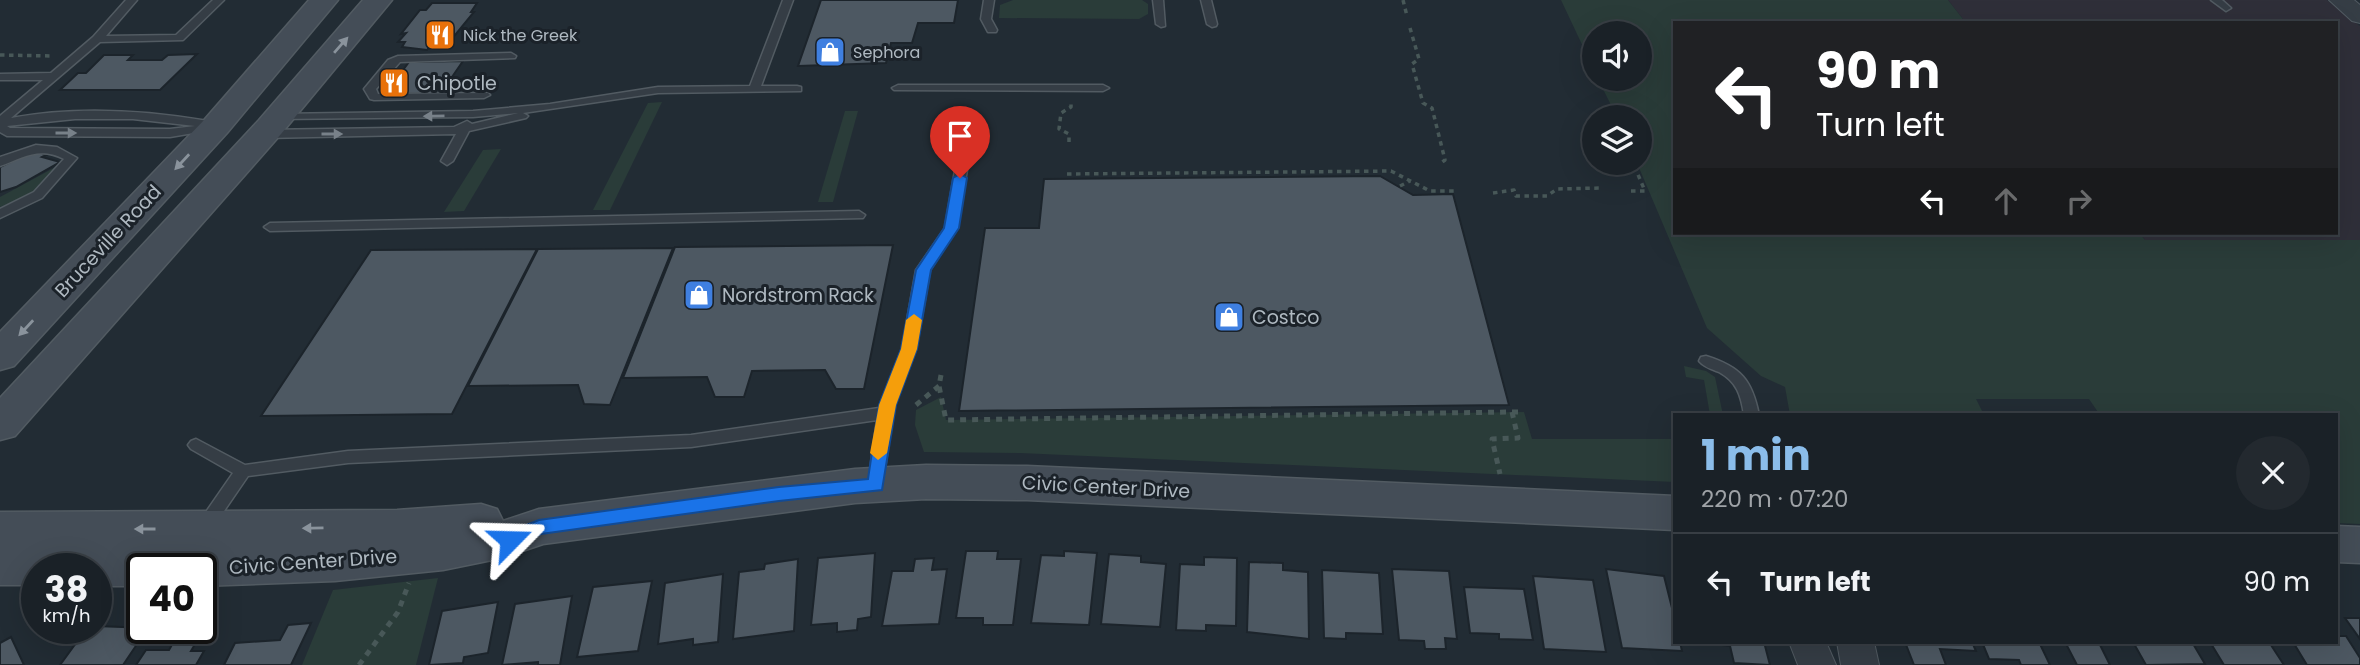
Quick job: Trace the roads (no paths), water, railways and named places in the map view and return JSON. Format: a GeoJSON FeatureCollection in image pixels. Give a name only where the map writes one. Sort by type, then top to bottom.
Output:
{"type":"FeatureCollection","features":[{"type":"Feature","properties":{"kind":"main road","name":"Bruceville Road"},"geometry":{"type":"LineString","coordinates":[[0,356],[216,127],[324,0]]}},
{"type":"Feature","properties":{"kind":"main road"},"geometry":{"type":"LineString","coordinates":[[276,120],[261,106],[262,97],[321,28],[330,15],[333,0]]}},
{"type":"Feature","properties":{"kind":"main road","name":"Bruceville Road"},"geometry":{"type":"LineString","coordinates":[[0,425],[276,120],[378,0]]}},
{"type":"Feature","properties":{"kind":"main road","name":"Bruceville Road"},"geometry":{"type":"LineString","coordinates":[[124,289],[151,243],[225,158],[229,144],[227,134],[216,127]]}},
{"type":"Feature","properties":{"kind":"main road","name":"Civic Center Drive"},"geometry":{"type":"LineString","coordinates":[[0,566],[227,568],[322,565],[415,555],[510,540],[539,527],[779,494],[876,485],[1027,483],[1673,513]]}},
{"type":"Feature","properties":{"kind":"main road","name":"Civic Center Drive"},"geometry":{"type":"LineString","coordinates":[[0,530],[397,527],[521,519],[539,527]]}},
{"type":"Feature","properties":{"kind":"main road"},"geometry":{"type":"LineString","coordinates":[[2338,544],[2360,545]]}},
{"type":"Feature","properties":{"kind":"street"},"geometry":{"type":"LineString","coordinates":[[2340,0],[2360,16]]}},
{"type":"Feature","properties":{"kind":"street"},"geometry":{"type":"LineString","coordinates":[[1808,644],[1817,665]]}},
{"type":"Feature","properties":{"kind":"street"},"geometry":{"type":"LineString","coordinates":[[1855,644],[1860,665]]}},
{"type":"Feature","properties":{"kind":"lane"},"geometry":{"type":"LineString","coordinates":[[132,0],[97,39],[0,124],[7,132],[170,133],[216,127]]}},
{"type":"Feature","properties":{"kind":"lane"},"geometry":{"type":"LineString","coordinates":[[97,39],[179,38],[219,0]]}},
{"type":"Feature","properties":{"kind":"lane"},"geometry":{"type":"LineString","coordinates":[[754,89],[789,0]]}},
{"type":"Feature","properties":{"kind":"lane"},"geometry":{"type":"LineString","coordinates":[[989,0],[986,19],[992,30]]}},
{"type":"Feature","properties":{"kind":"lane"},"geometry":{"type":"LineString","coordinates":[[1158,0],[1161,24]]}},
{"type":"Feature","properties":{"kind":"lane"},"geometry":{"type":"LineString","coordinates":[[1206,0],[1212,24]]}},
{"type":"Feature","properties":{"kind":"lane"},"geometry":{"type":"LineString","coordinates":[[2216,0],[2225,8]]}},
{"type":"Feature","properties":{"kind":"lane"},"geometry":{"type":"LineString","coordinates":[[484,95],[374,97],[370,89],[392,62],[398,59],[511,56]]}},
{"type":"Feature","properties":{"kind":"lane"},"geometry":{"type":"LineString","coordinates":[[0,76],[53,76]]}},
{"type":"Feature","properties":{"kind":"lane"},"geometry":{"type":"LineString","coordinates":[[898,88],[1103,88]]}},
{"type":"Feature","properties":{"kind":"lane"},"geometry":{"type":"LineString","coordinates":[[276,120],[473,114],[551,107],[658,90],[797,89]]}},
{"type":"Feature","properties":{"kind":"lane"},"geometry":{"type":"LineString","coordinates":[[276,120],[416,133],[464,130],[503,122],[551,107]]}},
{"type":"Feature","properties":{"kind":"lane"},"geometry":{"type":"LineString","coordinates":[[447,161],[473,114]]}},
{"type":"Feature","properties":{"kind":"lane"},"geometry":{"type":"LineString","coordinates":[[0,162],[23,151],[42,147],[71,159],[38,195],[0,214]]}},
{"type":"Feature","properties":{"kind":"lane"},"geometry":{"type":"LineString","coordinates":[[876,485],[886,413],[909,349],[923,270],[951,228],[964,153]]}},
{"type":"Feature","properties":{"kind":"lane"},"geometry":{"type":"LineString","coordinates":[[270,227],[859,215]]}},
{"type":"Feature","properties":{"kind":"lane"},"geometry":{"type":"LineString","coordinates":[[1706,361],[1734,372],[1746,386],[1752,413]]}},
{"type":"Feature","properties":{"kind":"lane"},"geometry":{"type":"LineString","coordinates":[[195,445],[243,471],[348,457],[691,441],[886,413]]}},
{"type":"Feature","properties":{"kind":"lane"},"geometry":{"type":"LineString","coordinates":[[202,529],[243,471]]}},
{"type":"Feature","properties":{"kind":"place","name":"Nick the Greek"},"geometry":{"type":"Point","coordinates":[440,35]}},
{"type":"Feature","properties":{"kind":"place","name":"Sephora"},"geometry":{"type":"Point","coordinates":[830,52]}},
{"type":"Feature","properties":{"kind":"place","name":"Chipotle"},"geometry":{"type":"Point","coordinates":[394,83]}},
{"type":"Feature","properties":{"kind":"place","name":"Nordstrom Rack"},"geometry":{"type":"Point","coordinates":[699,295]}},
{"type":"Feature","properties":{"kind":"place","name":"Costco"},"geometry":{"type":"Point","coordinates":[1229,317]}}]}
